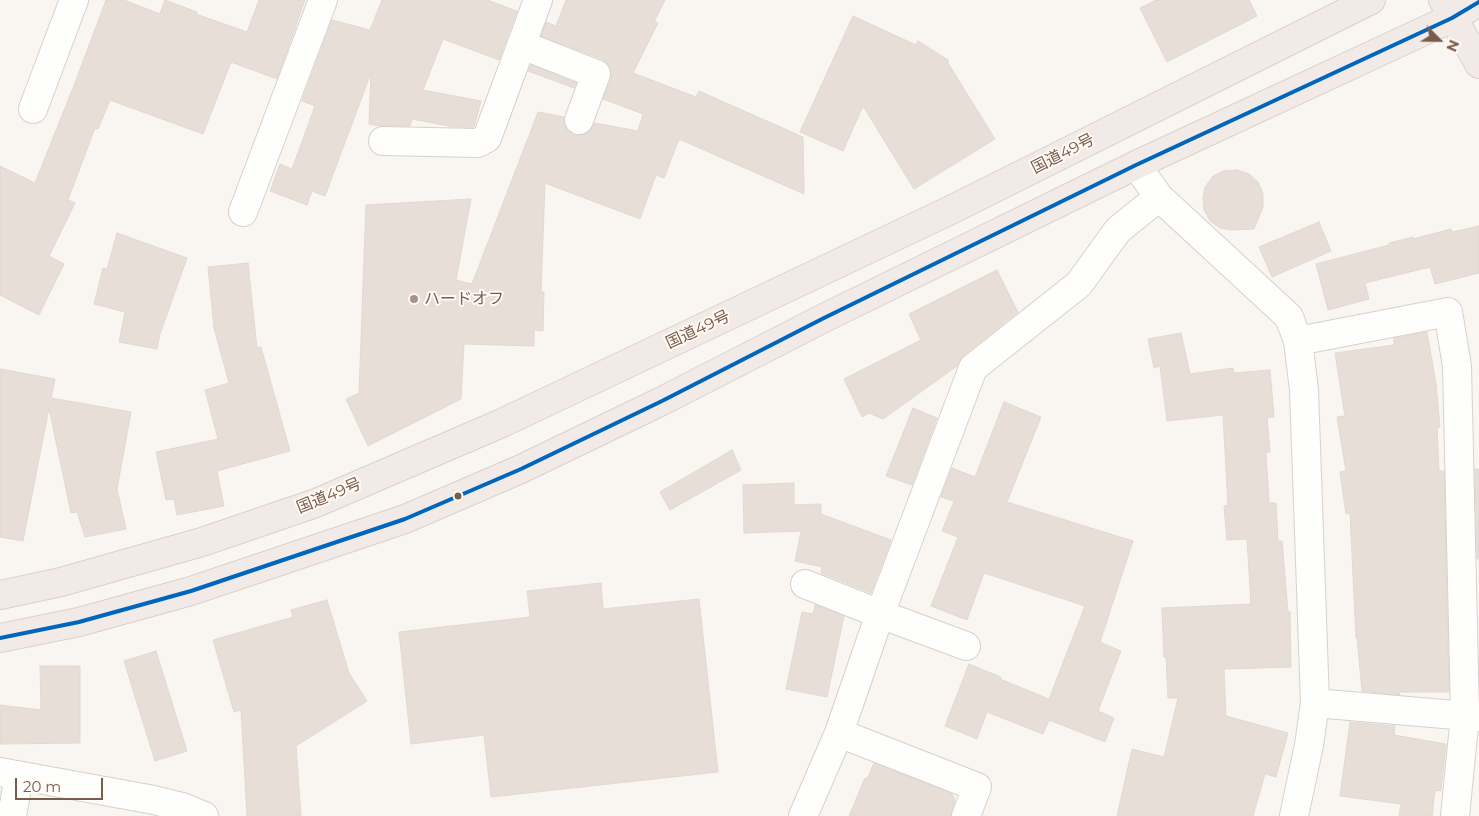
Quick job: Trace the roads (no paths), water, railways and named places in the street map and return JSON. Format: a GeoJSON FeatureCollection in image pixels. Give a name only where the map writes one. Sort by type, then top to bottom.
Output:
{"type":"FeatureCollection","features":[{"type":"Feature","properties":{"kind":"highway","name":"国道49号"},"geometry":{"type":"LineString","coordinates":[[0,595],[61,582],[202,542],[316,503],[493,427],[955,208],[1371,0]]}},
{"type":"Feature","properties":{"kind":"highway"},"geometry":{"type":"LineString","coordinates":[[0,638],[79,622],[191,592],[405,518],[522,468],[662,401],[824,318],[1136,166],[1448,9],[1479,2]]}},
{"type":"Feature","properties":{"kind":"highway"},"geometry":{"type":"LineString","coordinates":[[1448,9],[1479,64]]}},
{"type":"Feature","properties":{"kind":"street"},"geometry":{"type":"LineString","coordinates":[[33,109],[74,0]]}},
{"type":"Feature","properties":{"kind":"street"},"geometry":{"type":"LineString","coordinates":[[243,212],[323,0]]}},
{"type":"Feature","properties":{"kind":"street"},"geometry":{"type":"LineString","coordinates":[[383,141],[478,144],[488,138],[538,0]]}},
{"type":"Feature","properties":{"kind":"street"},"geometry":{"type":"LineString","coordinates":[[522,45],[596,74],[579,120]]}},
{"type":"Feature","properties":{"kind":"street"},"geometry":{"type":"LineString","coordinates":[[1136,166],[1159,197],[1289,317],[1298,342],[1304,390],[1315,703],[1309,745],[1294,816]]}},
{"type":"Feature","properties":{"kind":"street"},"geometry":{"type":"LineString","coordinates":[[803,816],[839,733],[880,614],[973,368],[1079,284],[1118,230],[1159,197]]}},
{"type":"Feature","properties":{"kind":"street"},"geometry":{"type":"LineString","coordinates":[[1298,342],[1448,312],[1457,366],[1472,716],[1455,816]]}},
{"type":"Feature","properties":{"kind":"street"},"geometry":{"type":"LineString","coordinates":[[805,584],[966,646]]}},
{"type":"Feature","properties":{"kind":"street"},"geometry":{"type":"LineString","coordinates":[[1315,703],[1472,716]]}},
{"type":"Feature","properties":{"kind":"street"},"geometry":{"type":"LineString","coordinates":[[839,733],[977,787],[966,816]]}},
{"type":"Feature","properties":{"kind":"street"},"geometry":{"type":"LineString","coordinates":[[12,816],[9,774],[154,800],[182,807],[204,816]]}},
{"type":"Feature","properties":{"kind":"place","name":"ハードオフ"},"geometry":{"type":"Point","coordinates":[414,299]}}]}
